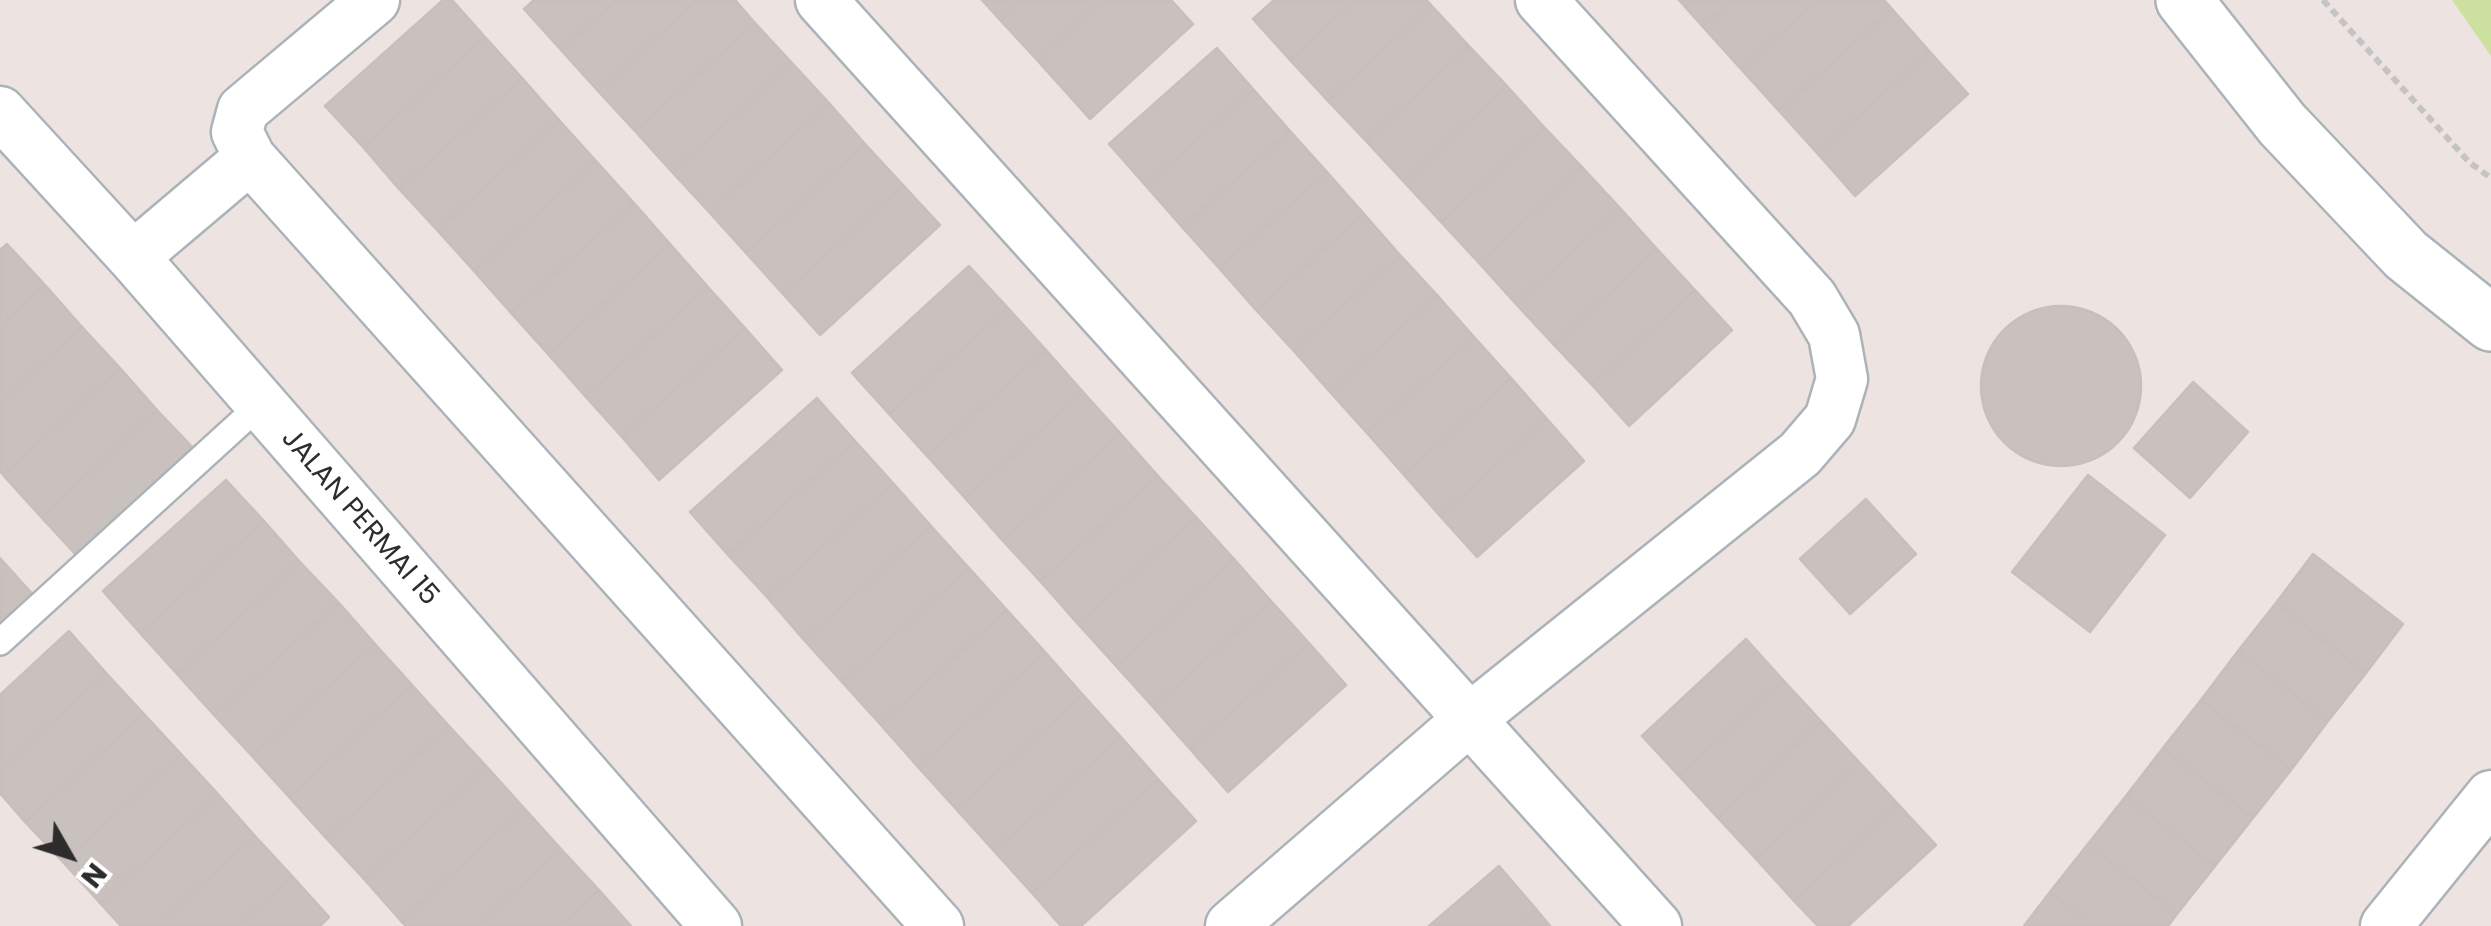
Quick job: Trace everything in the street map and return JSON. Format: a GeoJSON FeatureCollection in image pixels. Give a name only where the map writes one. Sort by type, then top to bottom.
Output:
{"type":"FeatureCollection","features":[{"type":"Feature","properties":{"kind":"street"},"geometry":{"type":"LineString","coordinates":[[374,0],[242,110],[237,132],[250,158],[938,926]]}},
{"type":"Feature","properties":{"kind":"street"},"geometry":{"type":"LineString","coordinates":[[821,0],[1656,926]]}},
{"type":"Feature","properties":{"kind":"street"},"geometry":{"type":"LineString","coordinates":[[1231,926],[1471,718],[1800,454],[1830,419],[1842,379],[1834,335],[1812,298],[1542,0]]}},
{"type":"Feature","properties":{"kind":"street"},"geometry":{"type":"LineString","coordinates":[[2184,0],[2282,124],[2406,255],[2491,323]]}},
{"type":"Feature","properties":{"kind":"street","name":"JALAN PERMAI 15"},"geometry":{"type":"LineString","coordinates":[[0,112],[132,257],[716,926]]}},
{"type":"Feature","properties":{"kind":"street"},"geometry":{"type":"LineString","coordinates":[[132,257],[250,158]]}},
{"type":"Feature","properties":{"kind":"street"},"geometry":{"type":"LineString","coordinates":[[2386,926],[2491,796]]}},
{"type":"Feature","properties":{"kind":"lane"},"geometry":{"type":"LineString","coordinates":[[0,642],[261,404]]}},
{"type":"Feature","properties":{"kind":"path"},"geometry":{"type":"LineString","coordinates":[[2323,0],[2469,162],[2491,178]]}},
{"type":"Feature","properties":{"kind":"green space"},"geometry":{"type":"Polygon","coordinates":[[[2452,0],[2491,0],[2491,56],[2452,0]]]}},
{"type":"Feature","properties":{"kind":"building"},"geometry":{"type":"Polygon","coordinates":[[[443,0],[452,0],[485,37],[363,147],[325,106],[443,0]]]}},
{"type":"Feature","properties":{"kind":"building"},"geometry":{"type":"Polygon","coordinates":[[[534,0],[616,0],[561,50],[524,9],[534,0]]]}},
{"type":"Feature","properties":{"kind":"building"},"geometry":{"type":"Polygon","coordinates":[[[616,0],[697,0],[598,91],[561,50],[616,0]]]}},
{"type":"Feature","properties":{"kind":"building"},"geometry":{"type":"Polygon","coordinates":[[[697,0],[735,0],[755,23],[635,131],[598,91],[697,0]]]}},
{"type":"Feature","properties":{"kind":"building"},"geometry":{"type":"Polygon","coordinates":[[[982,0],[1022,0],[1000,20],[982,0]]]}},
{"type":"Feature","properties":{"kind":"building"},"geometry":{"type":"Polygon","coordinates":[[[1022,0],[1103,0],[1037,60],[1000,20],[1022,0]]]}},
{"type":"Feature","properties":{"kind":"building"},"geometry":{"type":"Polygon","coordinates":[[[1103,0],[1171,0],[1193,24],[1090,119],[1037,60],[1103,0]]]}},
{"type":"Feature","properties":{"kind":"building"},"geometry":{"type":"Polygon","coordinates":[[[1274,0],[1355,0],[1290,60],[1253,19],[1274,0]]]}},
{"type":"Feature","properties":{"kind":"building"},"geometry":{"type":"Polygon","coordinates":[[[1355,0],[1426,0],[1431,5],[1328,101],[1290,60],[1355,0]]]}},
{"type":"Feature","properties":{"kind":"building"},"geometry":{"type":"Polygon","coordinates":[[[1679,0],[1733,0],[1703,27],[1679,0]]]}},
{"type":"Feature","properties":{"kind":"building"},"geometry":{"type":"Polygon","coordinates":[[[1733,0],[1818,0],[1741,69],[1703,27],[1733,0]]]}},
{"type":"Feature","properties":{"kind":"building"},"geometry":{"type":"Polygon","coordinates":[[[1818,0],[1884,0],[1892,9],[1779,111],[1741,69],[1818,0]]]}},
{"type":"Feature","properties":{"kind":"building"},"geometry":{"type":"Polygon","coordinates":[[[1431,5],[1469,46],[1366,141],[1328,101],[1431,5]]]}},
{"type":"Feature","properties":{"kind":"building"},"geometry":{"type":"Polygon","coordinates":[[[1892,9],[1930,52],[1817,153],[1779,111],[1892,9]]]}},
{"type":"Feature","properties":{"kind":"building"},"geometry":{"type":"Polygon","coordinates":[[[755,23],[792,63],[672,172],[635,131],[755,23]]]}},
{"type":"Feature","properties":{"kind":"building"},"geometry":{"type":"Polygon","coordinates":[[[485,37],[522,78],[399,189],[363,147],[485,37]]]}},
{"type":"Feature","properties":{"kind":"building"},"geometry":{"type":"Polygon","coordinates":[[[1469,46],[1507,86],[1404,182],[1366,141],[1469,46]]]}},
{"type":"Feature","properties":{"kind":"building"},"geometry":{"type":"Polygon","coordinates":[[[1217,48],[1253,89],[1146,186],[1109,144],[1217,48]]]}},
{"type":"Feature","properties":{"kind":"building"},"geometry":{"type":"Polygon","coordinates":[[[1930,52],[1968,94],[1855,196],[1817,153],[1930,52]]]}},
{"type":"Feature","properties":{"kind":"building"},"geometry":{"type":"Polygon","coordinates":[[[792,63],[829,103],[709,212],[672,172],[792,63]]]}},
{"type":"Feature","properties":{"kind":"building"},"geometry":{"type":"Polygon","coordinates":[[[522,78],[559,120],[437,230],[399,189],[522,78]]]}},
{"type":"Feature","properties":{"kind":"building"},"geometry":{"type":"Polygon","coordinates":[[[1507,86],[1544,127],[1441,222],[1404,182],[1507,86]]]}},
{"type":"Feature","properties":{"kind":"building"},"geometry":{"type":"Polygon","coordinates":[[[1253,89],[1290,131],[1182,227],[1146,186],[1253,89]]]}},
{"type":"Feature","properties":{"kind":"building"},"geometry":{"type":"Polygon","coordinates":[[[829,103],[865,144],[746,253],[709,212],[829,103]]]}},
{"type":"Feature","properties":{"kind":"building"},"geometry":{"type":"Polygon","coordinates":[[[559,120],[596,161],[474,271],[437,230],[559,120]]]}},
{"type":"Feature","properties":{"kind":"building"},"geometry":{"type":"Polygon","coordinates":[[[1544,127],[1582,167],[1479,263],[1441,222],[1544,127]]]}},
{"type":"Feature","properties":{"kind":"building"},"geometry":{"type":"Polygon","coordinates":[[[1290,131],[1327,172],[1219,268],[1182,227],[1290,131]]]}},
{"type":"Feature","properties":{"kind":"building"},"geometry":{"type":"Polygon","coordinates":[[[865,144],[903,185],[783,294],[746,253],[865,144]]]}},
{"type":"Feature","properties":{"kind":"building"},"geometry":{"type":"Polygon","coordinates":[[[596,161],[634,203],[511,313],[474,271],[596,161]]]}},
{"type":"Feature","properties":{"kind":"building"},"geometry":{"type":"Polygon","coordinates":[[[1582,167],[1620,208],[1516,304],[1479,263],[1582,167]]]}},
{"type":"Feature","properties":{"kind":"building"},"geometry":{"type":"Polygon","coordinates":[[[1327,172],[1364,214],[1256,310],[1219,268],[1327,172]]]}},
{"type":"Feature","properties":{"kind":"building"},"geometry":{"type":"Polygon","coordinates":[[[903,185],[940,225],[820,335],[783,294],[903,185]]]}},
{"type":"Feature","properties":{"kind":"building"},"geometry":{"type":"Polygon","coordinates":[[[634,203],[670,244],[548,354],[511,313],[634,203]]]}},
{"type":"Feature","properties":{"kind":"building"},"geometry":{"type":"Polygon","coordinates":[[[1620,208],[1657,249],[1554,345],[1516,304],[1620,208]]]}},
{"type":"Feature","properties":{"kind":"building"},"geometry":{"type":"Polygon","coordinates":[[[1364,214],[1400,255],[1293,350],[1256,310],[1364,214]]]}},
{"type":"Feature","properties":{"kind":"building"},"geometry":{"type":"Polygon","coordinates":[[[7,244],[45,285],[0,326],[0,250],[7,244]]]}},
{"type":"Feature","properties":{"kind":"building"},"geometry":{"type":"Polygon","coordinates":[[[670,244],[708,287],[585,396],[548,354],[670,244]]]}},
{"type":"Feature","properties":{"kind":"building"},"geometry":{"type":"Polygon","coordinates":[[[1657,249],[1695,290],[1592,385],[1554,345],[1657,249]]]}},
{"type":"Feature","properties":{"kind":"building"},"geometry":{"type":"Polygon","coordinates":[[[1400,255],[1437,295],[1330,392],[1293,350],[1400,255]]]}},
{"type":"Feature","properties":{"kind":"building"},"geometry":{"type":"Polygon","coordinates":[[[969,266],[1008,308],[889,414],[852,373],[969,266]]]}},
{"type":"Feature","properties":{"kind":"building"},"geometry":{"type":"Polygon","coordinates":[[[45,285],[82,327],[0,402],[0,326],[45,285]]]}},
{"type":"Feature","properties":{"kind":"building"},"geometry":{"type":"Polygon","coordinates":[[[708,287],[745,328],[622,437],[585,396],[708,287]]]}},
{"type":"Feature","properties":{"kind":"building"},"geometry":{"type":"Polygon","coordinates":[[[1695,290],[1732,330],[1629,426],[1592,385],[1695,290]]]}},
{"type":"Feature","properties":{"kind":"building"},"geometry":{"type":"Polygon","coordinates":[[[1437,295],[1474,337],[1367,433],[1330,392],[1437,295]]]}},
{"type":"Feature","properties":{"kind":"building"},"geometry":{"type":"Polygon","coordinates":[[[2061,306],[2092,312],[2118,329],[2135,355],[2141,386],[2135,417],[2118,443],[2092,460],[2061,466],[2030,460],[2004,443],[1987,417],[1981,386],[1987,355],[2004,329],[2030,312],[2061,306]]]}},
{"type":"Feature","properties":{"kind":"building"},"geometry":{"type":"Polygon","coordinates":[[[1008,308],[1046,350],[927,456],[889,414],[1008,308]]]}},
{"type":"Feature","properties":{"kind":"building"},"geometry":{"type":"Polygon","coordinates":[[[82,327],[120,368],[3,475],[0,402],[82,327]]]}},
{"type":"Feature","properties":{"kind":"building"},"geometry":{"type":"Polygon","coordinates":[[[745,328],[782,370],[659,480],[622,437],[745,328]]]}},
{"type":"Feature","properties":{"kind":"building"},"geometry":{"type":"Polygon","coordinates":[[[1474,337],[1511,378],[1404,475],[1367,433],[1474,337]]]}},
{"type":"Feature","properties":{"kind":"building"},"geometry":{"type":"Polygon","coordinates":[[[1046,350],[1083,392],[965,498],[927,456],[1046,350]]]}},
{"type":"Feature","properties":{"kind":"building"},"geometry":{"type":"Polygon","coordinates":[[[120,368],[157,410],[41,517],[3,475],[120,368]]]}},
{"type":"Feature","properties":{"kind":"building"},"geometry":{"type":"Polygon","coordinates":[[[1511,378],[1547,419],[1440,516],[1404,475],[1511,378]]]}},
{"type":"Feature","properties":{"kind":"building"},"geometry":{"type":"Polygon","coordinates":[[[2193,382],[2248,432],[2190,498],[2134,448],[2193,382]]]}},
{"type":"Feature","properties":{"kind":"building"},"geometry":{"type":"Polygon","coordinates":[[[1083,392],[1120,433],[1003,541],[965,498],[1083,392]]]}},
{"type":"Feature","properties":{"kind":"building"},"geometry":{"type":"Polygon","coordinates":[[[817,398],[855,441],[728,555],[690,512],[817,398]]]}},
{"type":"Feature","properties":{"kind":"building"},"geometry":{"type":"Polygon","coordinates":[[[157,410],[196,451],[79,558],[41,517],[157,410]]]}},
{"type":"Feature","properties":{"kind":"building"},"geometry":{"type":"Polygon","coordinates":[[[1547,419],[1584,461],[1477,557],[1440,516],[1547,419]]]}},
{"type":"Feature","properties":{"kind":"building"},"geometry":{"type":"Polygon","coordinates":[[[1120,433],[1158,476],[1040,581],[1003,541],[1120,433]]]}},
{"type":"Feature","properties":{"kind":"building"},"geometry":{"type":"Polygon","coordinates":[[[855,441],[893,483],[767,597],[728,555],[855,441]]]}},
{"type":"Feature","properties":{"kind":"building"},"geometry":{"type":"Polygon","coordinates":[[[2088,475],[2165,535],[2090,632],[2012,572],[2088,475]]]}},
{"type":"Feature","properties":{"kind":"building"},"geometry":{"type":"Polygon","coordinates":[[[1158,476],[1196,517],[1078,624],[1040,581],[1158,476]]]}},
{"type":"Feature","properties":{"kind":"building"},"geometry":{"type":"Polygon","coordinates":[[[226,480],[264,521],[140,633],[103,591],[226,480]]]}},
{"type":"Feature","properties":{"kind":"building"},"geometry":{"type":"Polygon","coordinates":[[[893,483],[931,526],[804,640],[767,597],[893,483]]]}},
{"type":"Feature","properties":{"kind":"building"},"geometry":{"type":"Polygon","coordinates":[[[1866,499],[1916,554],[1850,614],[1800,559],[1866,499]]]}},
{"type":"Feature","properties":{"kind":"building"},"geometry":{"type":"Polygon","coordinates":[[[1196,517],[1234,559],[1116,666],[1078,624],[1196,517]]]}},
{"type":"Feature","properties":{"kind":"building"},"geometry":{"type":"Polygon","coordinates":[[[264,521],[300,562],[177,674],[140,633],[264,521]]]}},
{"type":"Feature","properties":{"kind":"building"},"geometry":{"type":"Polygon","coordinates":[[[931,526],[969,568],[842,682],[804,640],[931,526]]]}},
{"type":"Feature","properties":{"kind":"building"},"geometry":{"type":"Polygon","coordinates":[[[2313,554],[2403,624],[2366,673],[2276,603],[2313,554]]]}},
{"type":"Feature","properties":{"kind":"building"},"geometry":{"type":"Polygon","coordinates":[[[0,558],[35,597],[0,629],[0,558]]]}},
{"type":"Feature","properties":{"kind":"building"},"geometry":{"type":"Polygon","coordinates":[[[1234,559],[1271,601],[1153,707],[1116,666],[1234,559]]]}},
{"type":"Feature","properties":{"kind":"building"},"geometry":{"type":"Polygon","coordinates":[[[300,562],[339,603],[214,715],[177,674],[300,562]]]}},
{"type":"Feature","properties":{"kind":"building"},"geometry":{"type":"Polygon","coordinates":[[[969,568],[1007,610],[880,724],[842,682],[969,568]]]}},
{"type":"Feature","properties":{"kind":"building"},"geometry":{"type":"Polygon","coordinates":[[[1271,601],[1309,643],[1190,749],[1153,707],[1271,601]]]}},
{"type":"Feature","properties":{"kind":"building"},"geometry":{"type":"Polygon","coordinates":[[[339,603],[375,644],[252,756],[214,715],[339,603]]]}},
{"type":"Feature","properties":{"kind":"building"},"geometry":{"type":"Polygon","coordinates":[[[2276,603],[2366,673],[2328,721],[2238,651],[2276,603]]]}},
{"type":"Feature","properties":{"kind":"building"},"geometry":{"type":"Polygon","coordinates":[[[1007,610],[1045,652],[918,767],[880,724],[1007,610]]]}},
{"type":"Feature","properties":{"kind":"building"},"geometry":{"type":"Polygon","coordinates":[[[69,631],[106,673],[0,770],[0,695],[69,631]]]}},
{"type":"Feature","properties":{"kind":"building"},"geometry":{"type":"Polygon","coordinates":[[[1746,639],[1783,680],[1679,776],[1642,736],[1746,639]]]}},
{"type":"Feature","properties":{"kind":"building"},"geometry":{"type":"Polygon","coordinates":[[[1309,643],[1346,685],[1228,792],[1190,749],[1309,643]]]}},
{"type":"Feature","properties":{"kind":"building"},"geometry":{"type":"Polygon","coordinates":[[[375,644],[412,685],[289,797],[252,756],[375,644]]]}},
{"type":"Feature","properties":{"kind":"building"},"geometry":{"type":"Polygon","coordinates":[[[2238,651],[2328,721],[2291,770],[2201,700],[2238,651]]]}},
{"type":"Feature","properties":{"kind":"building"},"geometry":{"type":"Polygon","coordinates":[[[1045,652],[1083,695],[956,809],[918,767],[1045,652]]]}},
{"type":"Feature","properties":{"kind":"building"},"geometry":{"type":"Polygon","coordinates":[[[106,673],[144,714],[25,822],[0,793],[0,770],[106,673]]]}},
{"type":"Feature","properties":{"kind":"building"},"geometry":{"type":"Polygon","coordinates":[[[1783,680],[1821,721],[1718,818],[1679,776],[1783,680]]]}},
{"type":"Feature","properties":{"kind":"building"},"geometry":{"type":"Polygon","coordinates":[[[412,685],[449,726],[326,838],[289,797],[412,685]]]}},
{"type":"Feature","properties":{"kind":"building"},"geometry":{"type":"Polygon","coordinates":[[[1083,695],[1121,737],[994,851],[956,809],[1083,695]]]}},
{"type":"Feature","properties":{"kind":"building"},"geometry":{"type":"Polygon","coordinates":[[[2201,700],[2291,770],[2253,818],[2163,748],[2201,700]]]}},
{"type":"Feature","properties":{"kind":"building"},"geometry":{"type":"Polygon","coordinates":[[[144,714],[181,754],[63,862],[25,822],[144,714]]]}},
{"type":"Feature","properties":{"kind":"building"},"geometry":{"type":"Polygon","coordinates":[[[1821,721],[1860,763],[1756,859],[1718,818],[1821,721]]]}},
{"type":"Feature","properties":{"kind":"building"},"geometry":{"type":"Polygon","coordinates":[[[449,726],[487,767],[364,879],[326,838],[449,726]]]}},
{"type":"Feature","properties":{"kind":"building"},"geometry":{"type":"Polygon","coordinates":[[[1121,737],[1158,779],[1032,893],[994,851],[1121,737]]]}},
{"type":"Feature","properties":{"kind":"building"},"geometry":{"type":"Polygon","coordinates":[[[2163,748],[2253,818],[2215,866],[2126,796],[2163,748]]]}},
{"type":"Feature","properties":{"kind":"building"},"geometry":{"type":"Polygon","coordinates":[[[181,754],[218,794],[100,903],[63,862],[181,754]]]}},
{"type":"Feature","properties":{"kind":"building"},"geometry":{"type":"Polygon","coordinates":[[[1860,763],[1898,804],[1794,901],[1756,859],[1860,763]]]}},
{"type":"Feature","properties":{"kind":"building"},"geometry":{"type":"Polygon","coordinates":[[[487,767],[524,808],[401,921],[364,879],[487,767]]]}},
{"type":"Feature","properties":{"kind":"building"},"geometry":{"type":"Polygon","coordinates":[[[1158,779],[1196,821],[1081,926],[1061,926],[1032,893],[1158,779]]]}},
{"type":"Feature","properties":{"kind":"building"},"geometry":{"type":"Polygon","coordinates":[[[218,794],[255,836],[156,926],[121,926],[100,903],[218,794]]]}},
{"type":"Feature","properties":{"kind":"building"},"geometry":{"type":"Polygon","coordinates":[[[2126,796],[2215,866],[2177,914],[2088,844],[2126,796]]]}},
{"type":"Feature","properties":{"kind":"building"},"geometry":{"type":"Polygon","coordinates":[[[1898,804],[1936,845],[1848,926],[1818,926],[1794,901],[1898,804]]]}},
{"type":"Feature","properties":{"kind":"building"},"geometry":{"type":"Polygon","coordinates":[[[524,808],[561,849],[477,926],[406,926],[401,921],[524,808]]]}},
{"type":"Feature","properties":{"kind":"building"},"geometry":{"type":"Polygon","coordinates":[[[255,836],[292,876],[238,926],[156,926],[255,836]]]}},
{"type":"Feature","properties":{"kind":"building"},"geometry":{"type":"Polygon","coordinates":[[[2088,844],[2177,914],[2168,926],[2093,926],[2050,892],[2088,844]]]}},
{"type":"Feature","properties":{"kind":"building"},"geometry":{"type":"Polygon","coordinates":[[[561,849],[599,890],[560,926],[477,926],[561,849]]]}},
{"type":"Feature","properties":{"kind":"building"},"geometry":{"type":"Polygon","coordinates":[[[1499,866],[1536,909],[1516,926],[1429,926],[1499,866]]]}},
{"type":"Feature","properties":{"kind":"building"},"geometry":{"type":"Polygon","coordinates":[[[292,876],[329,917],[320,926],[238,926],[292,876]]]}},
{"type":"Feature","properties":{"kind":"building"},"geometry":{"type":"Polygon","coordinates":[[[599,890],[631,926],[560,926],[599,890]]]}},
{"type":"Feature","properties":{"kind":"building"},"geometry":{"type":"Polygon","coordinates":[[[2050,892],[2093,926],[2024,926],[2050,892]]]}},
{"type":"Feature","properties":{"kind":"building"},"geometry":{"type":"Polygon","coordinates":[[[1536,909],[1550,926],[1516,926],[1536,909]]]}}]}
